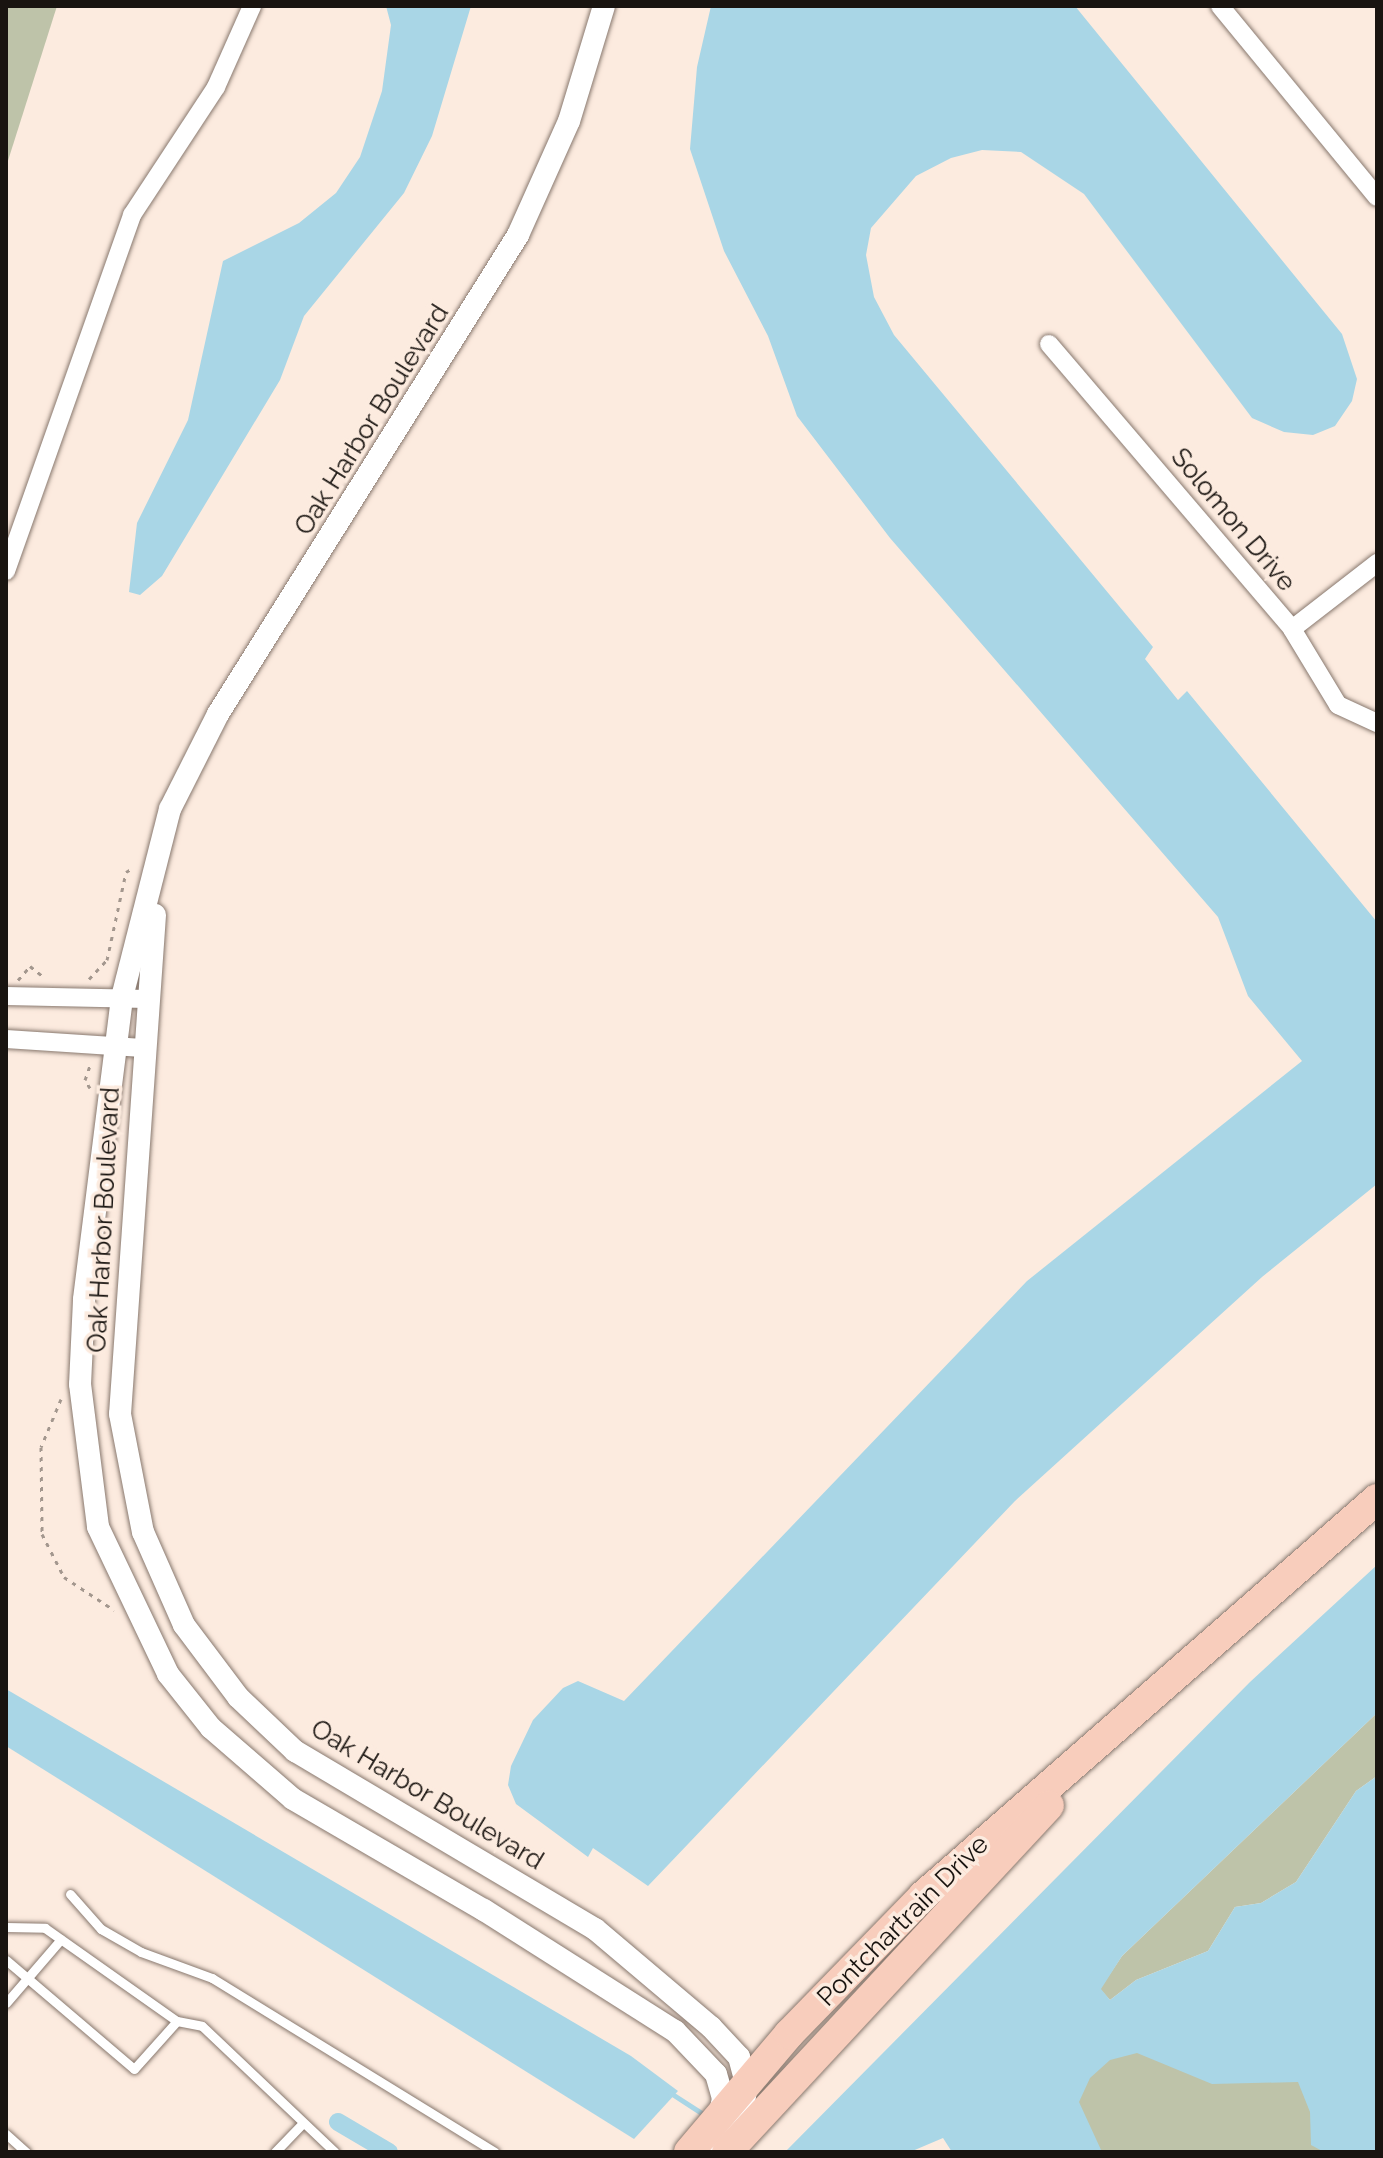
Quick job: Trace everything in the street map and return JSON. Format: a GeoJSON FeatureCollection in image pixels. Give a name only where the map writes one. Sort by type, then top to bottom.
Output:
{"type":"FeatureCollection","features":[{"type":"Feature","properties":{"kind":"main road","name":"Pontchartrain Drive"},"geometry":{"type":"LineString","coordinates":[[689,2152],[789,2034],[923,1896],[1377,1499]]}},
{"type":"Feature","properties":{"kind":"main road","name":"Pontchartrain Drive"},"geometry":{"type":"LineString","coordinates":[[727,2152],[1136,1708]]}},
{"type":"Feature","properties":{"kind":"street"},"geometry":{"type":"LineString","coordinates":[[6,571],[132,215],[216,87],[252,6]]}},
{"type":"Feature","properties":{"kind":"street","name":"Oak Harbor Boulevard"},"geometry":{"type":"LineString","coordinates":[[604,6],[569,121],[518,235],[218,714],[170,809],[122,998],[84,1300],[80,1384],[98,1527],[168,1674],[211,1728],[293,1799],[633,2000],[716,2074],[723,2099],[719,2116]]}},
{"type":"Feature","properties":{"kind":"street"},"geometry":{"type":"LineString","coordinates":[[1220,6],[1377,197]]}},
{"type":"Feature","properties":{"kind":"street","name":"Solomon Drive"},"geometry":{"type":"LineString","coordinates":[[1049,344],[1292,629],[1338,705],[1377,723]]}},
{"type":"Feature","properties":{"kind":"street"},"geometry":{"type":"LineString","coordinates":[[1292,629],[1377,563]]}},
{"type":"Feature","properties":{"kind":"street","name":"Oak Harbor Boulevard"},"geometry":{"type":"LineString","coordinates":[[161,851],[143,1048],[120,1414],[143,1532],[184,1625],[238,1697],[295,1751],[595,1929],[711,2027],[739,2057],[747,2086]]}},
{"type":"Feature","properties":{"kind":"street"},"geometry":{"type":"LineString","coordinates":[[6,996],[147,999]]}},
{"type":"Feature","properties":{"kind":"street"},"geometry":{"type":"LineString","coordinates":[[6,1039],[143,1048]]}},
{"type":"Feature","properties":{"kind":"street"},"geometry":{"type":"LineString","coordinates":[[633,2000],[652,1975]]}},
{"type":"Feature","properties":{"kind":"street"},"geometry":{"type":"LineString","coordinates":[[711,2027],[758,2051],[789,2034]]}},
{"type":"Feature","properties":{"kind":"street"},"geometry":{"type":"LineString","coordinates":[[709,2152],[741,2117],[747,2086]]}},
{"type":"Feature","properties":{"kind":"lane"},"geometry":{"type":"LineString","coordinates":[[70,1894],[101,1929],[141,1952],[212,1978],[495,2152]]}},
{"type":"Feature","properties":{"kind":"lane"},"geometry":{"type":"LineString","coordinates":[[6,1927],[45,1928],[177,2021],[202,2026],[335,2152]]}},
{"type":"Feature","properties":{"kind":"lane"},"geometry":{"type":"LineString","coordinates":[[6,2003],[61,1939]]}},
{"type":"Feature","properties":{"kind":"lane"},"geometry":{"type":"LineString","coordinates":[[6,1960],[134,2069],[177,2021]]}},
{"type":"Feature","properties":{"kind":"lane"},"geometry":{"type":"LineString","coordinates":[[275,2152],[303,2123]]}},
{"type":"Feature","properties":{"kind":"lane"},"geometry":{"type":"LineString","coordinates":[[6,2134],[26,2152]]}},
{"type":"Feature","properties":{"kind":"path"},"geometry":{"type":"LineString","coordinates":[[91,1063],[85,1080],[95,1094]]}},
{"type":"Feature","properties":{"kind":"path"},"geometry":{"type":"LineString","coordinates":[[65,1393],[41,1447],[42,1534],[64,1577],[118,1612]]}},
{"type":"Feature","properties":{"kind":"green space"},"geometry":{"type":"Polygon","coordinates":[[[6,6],[57,6],[6,167],[6,6]]]}},
{"type":"Feature","properties":{"kind":"green space"},"geometry":{"type":"Polygon","coordinates":[[[1377,1713],[1377,1776],[1356,1791],[1296,1882],[1261,1903],[1235,1907],[1208,1951],[1136,1980],[1110,2000],[1100,1989],[1122,1956],[1377,1713]]]}},
{"type":"Feature","properties":{"kind":"green space"},"geometry":{"type":"Polygon","coordinates":[[[1262,2029],[1377,2152],[976,2152],[1080,2058],[1262,2029]]]}},
{"type":"Feature","properties":{"kind":"water"},"geometry":{"type":"Polygon","coordinates":[[[386,6],[471,6],[432,136],[404,193],[304,316],[280,380],[162,576],[140,595],[129,592],[137,523],[188,420],[223,261],[299,223],[336,193],[360,157],[382,91],[391,25],[386,6]]]}},
{"type":"Feature","properties":{"kind":"water"},"geometry":{"type":"Polygon","coordinates":[[[711,6],[1075,6],[1342,334],[1357,379],[1352,401],[1335,426],[1313,435],[1284,432],[1252,418],[1084,194],[1021,152],[982,150],[951,158],[916,176],[871,228],[866,255],[874,297],[894,335],[1153,647],[1145,659],[1178,700],[1187,691],[1377,922],[1377,1184],[1262,1277],[1015,1501],[648,1886],[593,1848],[588,1857],[516,1804],[508,1785],[511,1766],[533,1720],[563,1688],[578,1681],[624,1701],[1027,1281],[1302,1061],[1248,996],[1218,917],[890,538],[797,416],[768,336],[724,251],[690,149],[697,67],[711,6]]]}},
{"type":"Feature","properties":{"kind":"water"},"geometry":{"type":"Polygon","coordinates":[[[1377,1565],[1377,1713],[1122,1956],[1101,1989],[1110,2000],[1136,1980],[1208,1951],[1235,1907],[1261,1903],[1296,1882],[1356,1791],[1377,1776],[1377,2152],[1324,2152],[1311,2145],[1310,2112],[1298,2082],[1212,2084],[1137,2053],[1110,2060],[1090,2078],[1079,2102],[1102,2152],[952,2152],[943,2138],[910,2152],[785,2152],[1250,1682],[1377,1565]]]}},
{"type":"Feature","properties":{"kind":"water"},"geometry":{"type":"Polygon","coordinates":[[[6,1689],[631,2056],[678,2091],[634,2139],[6,1746],[6,1689]]]}},
{"type":"Feature","properties":{"kind":"waterway"},"geometry":{"type":"LineString","coordinates":[[669,2092],[701,2113]]}},
{"type":"Feature","properties":{"kind":"waterway"},"geometry":{"type":"LineString","coordinates":[[338,2122],[389,2152]]}}]}
